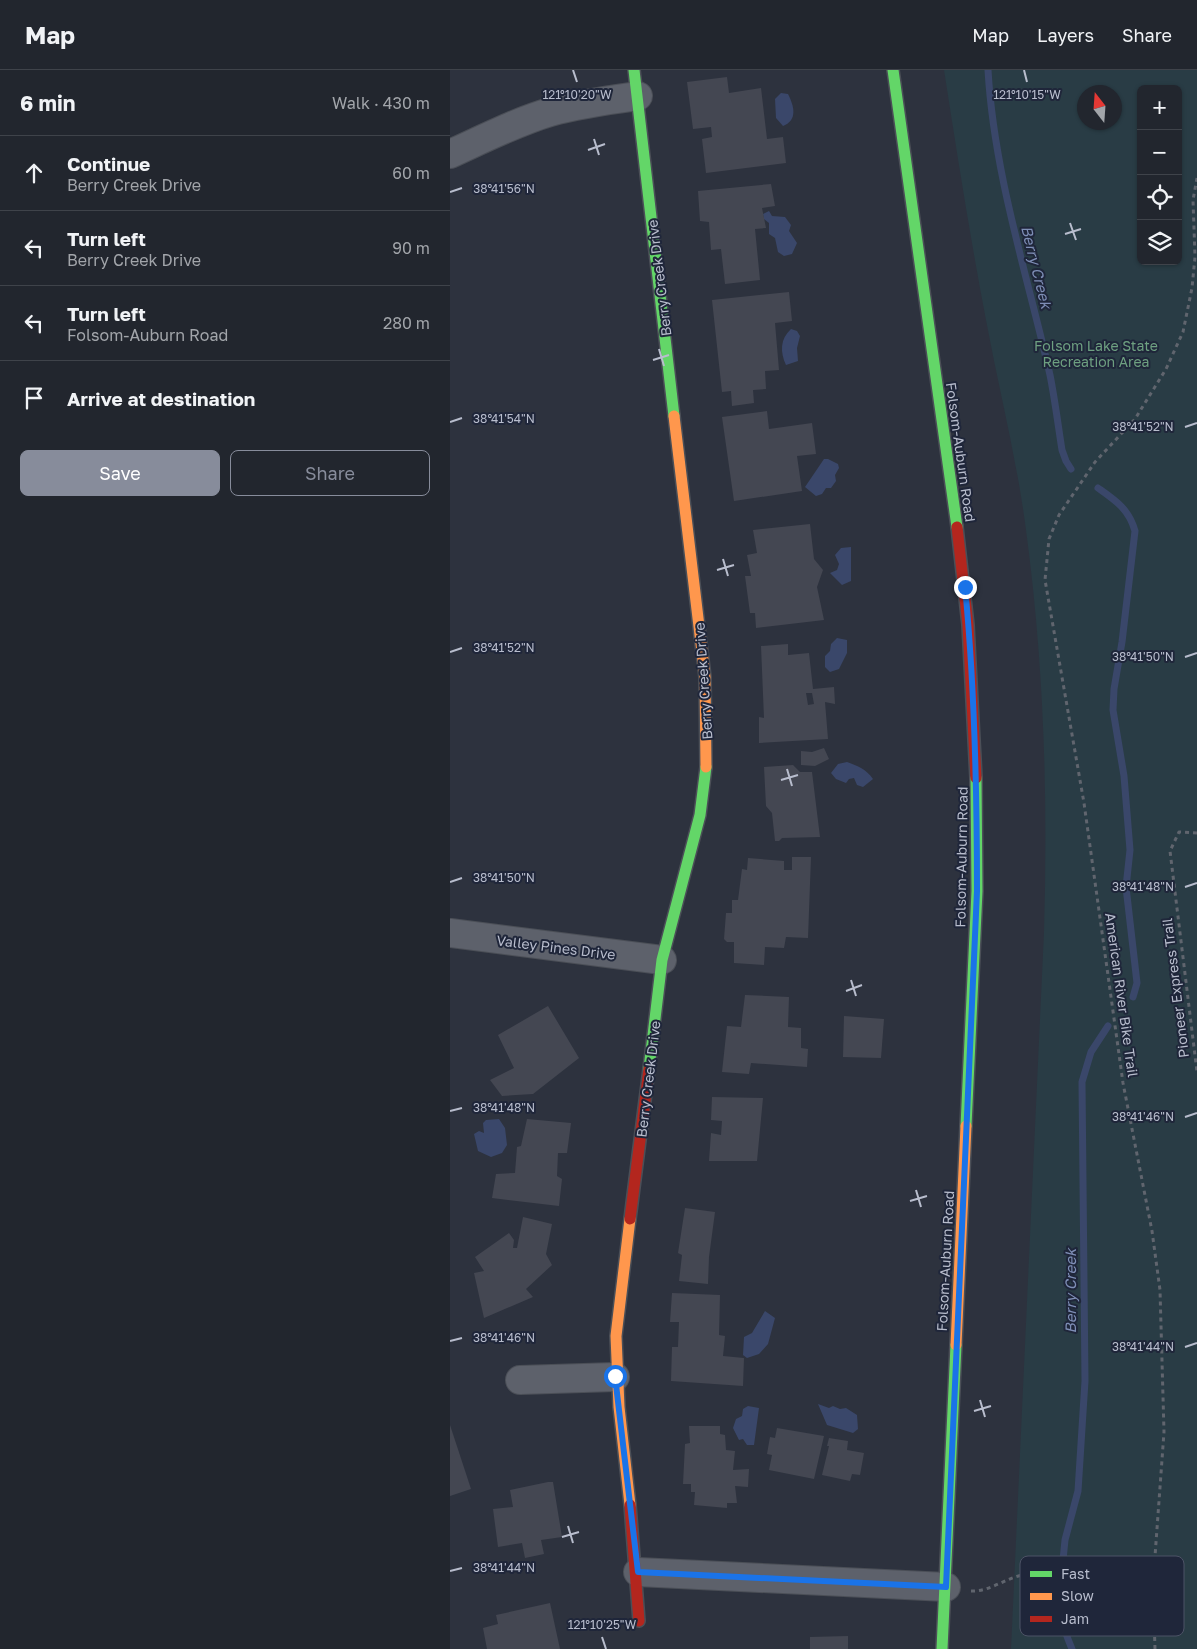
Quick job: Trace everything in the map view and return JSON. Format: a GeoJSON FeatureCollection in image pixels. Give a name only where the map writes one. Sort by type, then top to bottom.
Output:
{"type":"FeatureCollection","features":[{"type":"Feature","properties":{"kind":"main road","name":"Folsom-Auburn Road"},"geometry":{"type":"LineString","coordinates":[[893,70],[965,587],[972,663],[978,777],[977,891],[942,1649]]}},
{"type":"Feature","properties":{"kind":"main road","name":"Berry Creek Drive"},"geometry":{"type":"LineString","coordinates":[[636,83],[705,677],[708,722],[704,790],[695,834],[669,922],[662,960],[616,1336],[615,1376],[638,1572],[639,1620]]}},
{"type":"Feature","properties":{"kind":"street"},"geometry":{"type":"LineString","coordinates":[[450,154],[506,128],[549,113],[594,102],[636,83]]}},
{"type":"Feature","properties":{"kind":"street","name":"Valley Pines Drive"},"geometry":{"type":"LineString","coordinates":[[450,933],[662,960]]}},
{"type":"Feature","properties":{"kind":"street"},"geometry":{"type":"LineString","coordinates":[[520,1380],[615,1376]]}},
{"type":"Feature","properties":{"kind":"street"},"geometry":{"type":"LineString","coordinates":[[638,1572],[946,1587]]}},
{"type":"Feature","properties":{"kind":"path","name":"American River Bike Trail"},"geometry":{"type":"LineString","coordinates":[[1155,1556],[1164,1432],[1160,1290],[1152,1231],[1123,1083],[1084,803],[1045,580],[1049,539],[1059,515],[1095,462],[1135,420],[1166,368],[1183,332],[1192,288],[1194,257],[1192,200],[1197,178]]}},
{"type":"Feature","properties":{"kind":"path","name":"Pioneer Express Trail"},"geometry":{"type":"LineString","coordinates":[[1197,833],[1179,832],[1170,851],[1197,1072]]}},
{"type":"Feature","properties":{"kind":"path"},"geometry":{"type":"LineString","coordinates":[[946,1587],[974,1591],[1020,1577]]}},
{"type":"Feature","properties":{"kind":"path","name":"American River Bike Trail"},"geometry":{"type":"LineString","coordinates":[[1155,1636],[1155,1649]]}},
{"type":"Feature","properties":{"kind":"green space","name":"Folsom Lake State Recreation Area"},"geometry":{"type":"Polygon","coordinates":[[[944,70],[1197,70],[1197,1649],[1011,1649],[1044,932],[1045,781],[1041,680],[1026,530],[1013,451],[980,289],[944,70]]]}},
{"type":"Feature","properties":{"kind":"water"},"geometry":{"type":"Polygon","coordinates":[[[781,93],[788,94],[793,112],[791,120],[783,126],[776,118],[775,99],[781,93]]]}},
{"type":"Feature","properties":{"kind":"water"},"geometry":{"type":"Polygon","coordinates":[[[769,211],[772,216],[785,217],[791,225],[789,231],[797,243],[792,254],[784,256],[778,252],[775,238],[769,234],[769,223],[764,219],[763,214],[769,211]]]}},
{"type":"Feature","properties":{"kind":"water"},"geometry":{"type":"Polygon","coordinates":[[[791,329],[797,331],[800,336],[797,348],[798,361],[786,365],[782,346],[787,333],[791,329]]]}},
{"type":"Feature","properties":{"kind":"water"},"geometry":{"type":"Polygon","coordinates":[[[824,459],[838,464],[839,468],[835,475],[836,481],[831,488],[826,488],[822,494],[816,496],[805,487],[824,459]]]}},
{"type":"Feature","properties":{"kind":"water"},"geometry":{"type":"Polygon","coordinates":[[[851,547],[851,581],[842,585],[830,573],[837,570],[839,564],[835,555],[841,548],[851,547]]]}},
{"type":"Feature","properties":{"kind":"water"},"geometry":{"type":"Polygon","coordinates":[[[837,638],[847,640],[847,653],[839,669],[830,672],[825,667],[825,656],[830,651],[831,644],[837,638]]]}},
{"type":"Feature","properties":{"kind":"water"},"geometry":{"type":"Polygon","coordinates":[[[847,762],[862,768],[873,779],[863,787],[857,785],[854,778],[849,779],[846,783],[836,779],[831,773],[838,764],[847,762]]]}},
{"type":"Feature","properties":{"kind":"water"},"geometry":{"type":"Polygon","coordinates":[[[499,1119],[505,1128],[507,1145],[502,1153],[491,1157],[478,1151],[474,1134],[479,1131],[484,1133],[483,1123],[486,1120],[499,1119]]]}},
{"type":"Feature","properties":{"kind":"water"},"geometry":{"type":"Polygon","coordinates":[[[765,1311],[775,1318],[768,1344],[759,1354],[747,1358],[743,1355],[744,1337],[752,1333],[765,1311]]]}},
{"type":"Feature","properties":{"kind":"water"},"geometry":{"type":"Polygon","coordinates":[[[818,1404],[829,1408],[833,1406],[840,1409],[846,1408],[857,1415],[858,1429],[853,1433],[827,1425],[818,1404]]]}},
{"type":"Feature","properties":{"kind":"water"},"geometry":{"type":"Polygon","coordinates":[[[748,1406],[759,1408],[754,1445],[747,1445],[743,1439],[739,1440],[733,1428],[736,1419],[742,1416],[743,1409],[748,1406]]]}},
{"type":"Feature","properties":{"kind":"building"},"geometry":{"type":"Polygon","coordinates":[[[727,77],[729,93],[761,88],[767,139],[783,137],[786,163],[706,173],[702,139],[712,137],[711,127],[693,129],[687,82],[727,77]]]}},
{"type":"Feature","properties":{"kind":"building"},"geometry":{"type":"Polygon","coordinates":[[[771,184],[775,206],[762,208],[766,228],[755,229],[760,280],[725,284],[721,249],[711,250],[709,222],[700,221],[698,191],[771,184]]]}},
{"type":"Feature","properties":{"kind":"building"},"geometry":{"type":"Polygon","coordinates":[[[789,292],[792,321],[775,323],[779,370],[765,371],[766,389],[753,390],[754,403],[732,406],[731,391],[722,392],[712,300],[789,292]]]}},
{"type":"Feature","properties":{"kind":"building"},"geometry":{"type":"Polygon","coordinates":[[[767,411],[769,429],[812,423],[816,454],[797,456],[802,491],[734,501],[722,417],[767,411]]]}},
{"type":"Feature","properties":{"kind":"building"},"geometry":{"type":"Polygon","coordinates":[[[810,524],[814,559],[823,570],[817,587],[824,620],[756,628],[755,613],[750,613],[745,576],[751,576],[747,555],[757,553],[753,530],[810,524]]]}},
{"type":"Feature","properties":{"kind":"building"},"geometry":{"type":"Polygon","coordinates":[[[788,644],[788,655],[809,653],[813,689],[834,687],[835,704],[825,702],[828,739],[759,743],[759,717],[764,718],[761,646],[788,644]],[[806,693],[808,705],[814,704],[812,693],[806,693]]]}},
{"type":"Feature","properties":{"kind":"building"},"geometry":{"type":"Polygon","coordinates":[[[824,748],[829,759],[815,766],[801,765],[801,751],[812,752],[824,748]]]}},
{"type":"Feature","properties":{"kind":"building"},"geometry":{"type":"Polygon","coordinates":[[[793,765],[800,772],[812,772],[820,837],[782,838],[779,841],[775,841],[772,813],[766,806],[764,767],[793,765]]]}},
{"type":"Feature","properties":{"kind":"building"},"geometry":{"type":"Polygon","coordinates":[[[792,857],[811,857],[808,938],[786,937],[784,948],[765,947],[764,965],[734,963],[734,942],[727,942],[724,939],[726,913],[732,913],[732,900],[738,900],[742,869],[747,870],[748,858],[784,861],[784,870],[792,870],[792,857]]]}},
{"type":"Feature","properties":{"kind":"building"},"geometry":{"type":"Polygon","coordinates":[[[745,995],[789,997],[788,1027],[801,1028],[801,1048],[808,1049],[807,1067],[751,1063],[749,1074],[722,1072],[727,1026],[741,1027],[745,995]]]}},
{"type":"Feature","properties":{"kind":"building"},"geometry":{"type":"Polygon","coordinates":[[[548,1006],[579,1058],[533,1094],[502,1096],[490,1080],[514,1068],[498,1035],[548,1006]]]}},
{"type":"Feature","properties":{"kind":"building"},"geometry":{"type":"Polygon","coordinates":[[[844,1016],[884,1019],[881,1058],[843,1057],[844,1016]]]}},
{"type":"Feature","properties":{"kind":"building"},"geometry":{"type":"Polygon","coordinates":[[[712,1097],[763,1098],[757,1161],[709,1161],[711,1133],[721,1135],[722,1121],[711,1120],[712,1097]]]}},
{"type":"Feature","properties":{"kind":"building"},"geometry":{"type":"Polygon","coordinates":[[[527,1119],[571,1123],[567,1153],[558,1153],[557,1176],[562,1179],[559,1206],[492,1198],[496,1174],[515,1173],[517,1147],[521,1146],[527,1119]]]}},
{"type":"Feature","properties":{"kind":"building"},"geometry":{"type":"Polygon","coordinates":[[[685,1208],[715,1212],[709,1257],[708,1284],[679,1281],[682,1255],[678,1253],[685,1208]]]}},
{"type":"Feature","properties":{"kind":"building"},"geometry":{"type":"Polygon","coordinates":[[[523,1217],[552,1224],[546,1254],[552,1265],[526,1289],[533,1297],[484,1318],[474,1273],[484,1271],[475,1257],[509,1233],[514,1240],[513,1248],[517,1248],[523,1217]]]}},
{"type":"Feature","properties":{"kind":"building"},"geometry":{"type":"Polygon","coordinates":[[[672,1293],[720,1295],[719,1335],[725,1336],[723,1356],[744,1358],[743,1386],[671,1381],[672,1347],[678,1347],[679,1322],[670,1322],[672,1293]]]}},
{"type":"Feature","properties":{"kind":"building"},"geometry":{"type":"Polygon","coordinates":[[[450,1425],[471,1489],[450,1496],[450,1425]]]}},
{"type":"Feature","properties":{"kind":"building"},"geometry":{"type":"Polygon","coordinates":[[[689,1426],[720,1426],[720,1434],[725,1435],[726,1450],[735,1451],[733,1470],[749,1469],[748,1487],[735,1486],[737,1503],[727,1503],[727,1508],[694,1505],[695,1492],[691,1492],[691,1484],[683,1484],[685,1444],[690,1443],[689,1426]]]}},
{"type":"Feature","properties":{"kind":"building"},"geometry":{"type":"Polygon","coordinates":[[[777,1428],[824,1436],[814,1479],[769,1470],[772,1455],[767,1454],[770,1437],[775,1438],[777,1428]]]}},
{"type":"Feature","properties":{"kind":"building"},"geometry":{"type":"Polygon","coordinates":[[[829,1438],[848,1441],[847,1450],[864,1453],[860,1475],[852,1474],[850,1481],[822,1475],[829,1438]]]}},
{"type":"Feature","properties":{"kind":"building"},"geometry":{"type":"Polygon","coordinates":[[[553,1482],[562,1537],[541,1540],[544,1554],[525,1558],[522,1543],[498,1547],[493,1509],[513,1507],[510,1490],[553,1482]]]}},
{"type":"Feature","properties":{"kind":"building"},"geometry":{"type":"Polygon","coordinates":[[[550,1603],[560,1649],[487,1649],[483,1628],[498,1624],[496,1615],[550,1603]]]}},
{"type":"Feature","properties":{"kind":"building"},"geometry":{"type":"Polygon","coordinates":[[[848,1636],[848,1649],[810,1649],[810,1637],[848,1636]]]}},
{"type":"Feature","properties":{"kind":"waterway","name":"Berry Creek"},"geometry":{"type":"LineString","coordinates":[[988,70],[991,109],[1004,186],[1050,375],[1062,450],[1071,469]]}},
{"type":"Feature","properties":{"kind":"waterway"},"geometry":{"type":"LineString","coordinates":[[1098,488],[1116,501],[1125,511],[1135,531],[1122,642],[1114,689],[1113,710],[1124,776],[1130,850],[1126,887],[1137,983],[1133,997]]}},
{"type":"Feature","properties":{"kind":"waterway","name":"Berry Creek"},"geometry":{"type":"LineString","coordinates":[[1063,1556],[1065,1540],[1078,1491],[1085,1381],[1082,1082],[1091,1052],[1108,1026]]}},
{"type":"Feature","properties":{"kind":"waterway","name":"Berry Creek"},"geometry":{"type":"LineString","coordinates":[[1066,1636],[1072,1649]]}},
{"type":"Feature","properties":{"kind":"traffic: fast"},"geometry":{"type":"LineString","coordinates":[[634,70],[674,416]]}},
{"type":"Feature","properties":{"kind":"traffic: fast"},"geometry":{"type":"LineString","coordinates":[[893,70],[957,527]]}},
{"type":"Feature","properties":{"kind":"traffic: fast"},"geometry":{"type":"LineString","coordinates":[[649,1069],[662,960],[700,815],[706,767]]}},
{"type":"Feature","properties":{"kind":"traffic: fast"},"geometry":{"type":"LineString","coordinates":[[966,1126],[977,891],[976,778]]}},
{"type":"Feature","properties":{"kind":"traffic: fast"},"geometry":{"type":"LineString","coordinates":[[942,1649],[956,1345]]}},
{"type":"Feature","properties":{"kind":"traffic: slow"},"geometry":{"type":"LineString","coordinates":[[674,416],[705,677],[706,767]]}},
{"type":"Feature","properties":{"kind":"traffic: slow"},"geometry":{"type":"LineString","coordinates":[[956,1345],[966,1126]]}},
{"type":"Feature","properties":{"kind":"traffic: slow"},"geometry":{"type":"LineString","coordinates":[[630,1219],[616,1336],[619,1407],[630,1505]]}},
{"type":"Feature","properties":{"kind":"traffic: jam"},"geometry":{"type":"LineString","coordinates":[[957,527],[968,625],[976,778]]}},
{"type":"Feature","properties":{"kind":"traffic: jam"},"geometry":{"type":"LineString","coordinates":[[630,1219],[649,1069]]}},
{"type":"Feature","properties":{"kind":"traffic: jam"},"geometry":{"type":"LineString","coordinates":[[630,1505],[639,1621]]}},
{"type":"Feature","properties":{"kind":"route"},"geometry":{"type":"LineString","coordinates":[[615,1376],[638,1572],[946,1587],[977,891],[978,777],[972,663],[965,587]]}}]}
